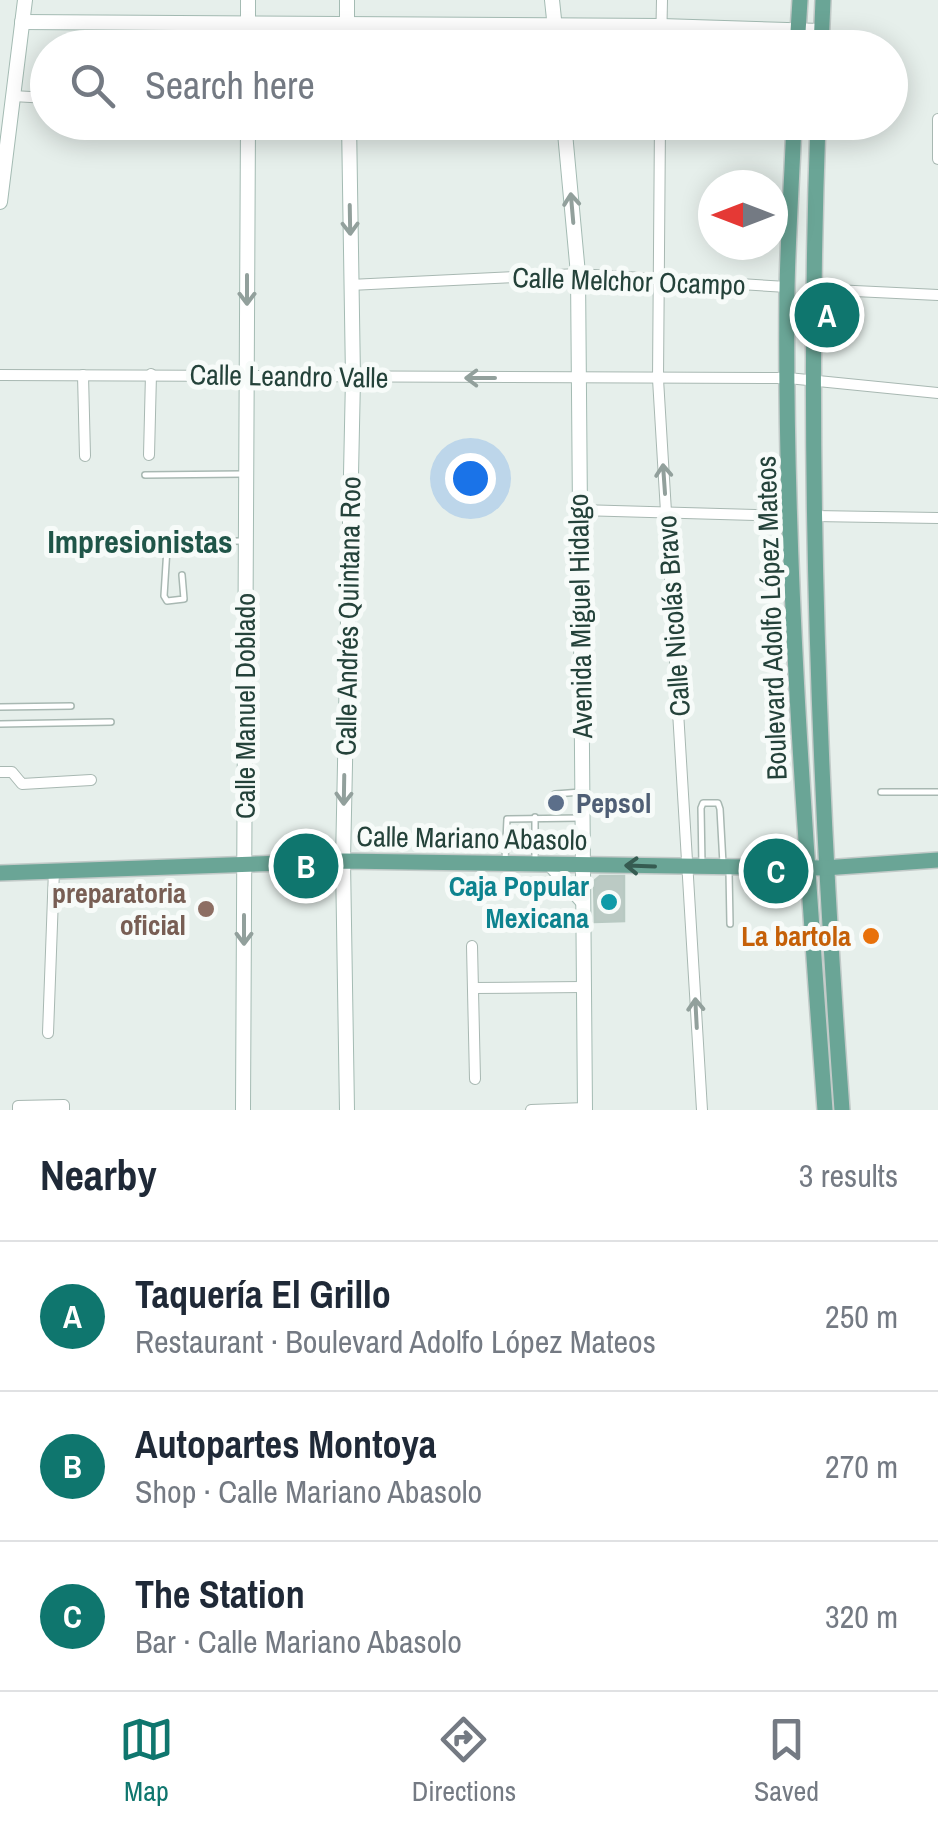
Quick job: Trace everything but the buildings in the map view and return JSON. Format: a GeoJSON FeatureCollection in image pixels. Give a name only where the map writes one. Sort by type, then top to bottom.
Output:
{"type":"FeatureCollection","features":[{"type":"Feature","properties":{"kind":"main road"},"geometry":{"type":"LineString","coordinates":[[0,202],[24,0]]}},
{"type":"Feature","properties":{"kind":"main road"},"geometry":{"type":"LineString","coordinates":[[248,0],[248,30]]}},
{"type":"Feature","properties":{"kind":"main road"},"geometry":{"type":"LineString","coordinates":[[346,30],[348,0]]}},
{"type":"Feature","properties":{"kind":"main road"},"geometry":{"type":"LineString","coordinates":[[552,0],[555,30]]}},
{"type":"Feature","properties":{"kind":"main road"},"geometry":{"type":"LineString","coordinates":[[22,22],[798,30],[800,0]]}},
{"type":"Feature","properties":{"kind":"main road"},"geometry":{"type":"LineString","coordinates":[[821,30],[823,0]]}},
{"type":"Feature","properties":{"kind":"main road","name":"Calle Manuel Doblado"},"geometry":{"type":"LineString","coordinates":[[243,1110],[248,140]]}},
{"type":"Feature","properties":{"kind":"main road","name":"Calle Andrés Quintana Roo"},"geometry":{"type":"LineString","coordinates":[[347,1110],[343,861],[353,378],[349,140]]}},
{"type":"Feature","properties":{"kind":"main road","name":"Avenida Miguel Hidalgo"},"geometry":{"type":"LineString","coordinates":[[566,140],[578,274],[585,1109]]}},
{"type":"Feature","properties":{"kind":"main road","name":"Boulevard Adolfo López Mateos"},"geometry":{"type":"LineString","coordinates":[[793,140],[788,287],[790,516],[807,868],[825,1110]]}},
{"type":"Feature","properties":{"kind":"main road","name":"Boulevard Adolfo López Mateos"},"geometry":{"type":"LineString","coordinates":[[817,140],[812,289],[814,516],[824,868],[842,1110]]}},
{"type":"Feature","properties":{"kind":"main road","name":"Calle Mariano Abasolo"},"geometry":{"type":"LineString","coordinates":[[0,872],[343,861],[824,868],[938,860]]}},
{"type":"Feature","properties":{"kind":"main road"},"geometry":{"type":"LineString","coordinates":[[542,865],[583,902]]}},
{"type":"Feature","properties":{"kind":"street"},"geometry":{"type":"LineString","coordinates":[[661,30],[662,0]]}},
{"type":"Feature","properties":{"kind":"street"},"geometry":{"type":"LineString","coordinates":[[12,96],[30,97]]}},
{"type":"Feature","properties":{"kind":"street"},"geometry":{"type":"LineString","coordinates":[[938,119],[938,159]]}},
{"type":"Feature","properties":{"kind":"street","name":"Calle Nicolás Bravo"},"geometry":{"type":"LineString","coordinates":[[660,140],[658,379],[695,868],[702,1110]]}},
{"type":"Feature","properties":{"kind":"street","name":"Calle Melchor Ocampo"},"geometry":{"type":"LineString","coordinates":[[350,285],[578,274],[788,287]]}},
{"type":"Feature","properties":{"kind":"street"},"geometry":{"type":"LineString","coordinates":[[812,289],[938,295]]}},
{"type":"Feature","properties":{"kind":"street","name":"Calle Leandro Valle"},"geometry":{"type":"LineString","coordinates":[[0,374],[812,378],[938,393]]}},
{"type":"Feature","properties":{"kind":"street"},"geometry":{"type":"LineString","coordinates":[[83,374],[85,456]]}},
{"type":"Feature","properties":{"kind":"street"},"geometry":{"type":"LineString","coordinates":[[149,455],[151,374]]}},
{"type":"Feature","properties":{"kind":"street"},"geometry":{"type":"LineString","coordinates":[[579,510],[790,516]]}},
{"type":"Feature","properties":{"kind":"street"},"geometry":{"type":"LineString","coordinates":[[814,516],[938,518]]}},
{"type":"Feature","properties":{"kind":"street"},"geometry":{"type":"LineString","coordinates":[[0,772],[12,772],[22,784],[90,780]]}},
{"type":"Feature","properties":{"kind":"street"},"geometry":{"type":"LineString","coordinates":[[48,1032],[54,870]]}},
{"type":"Feature","properties":{"kind":"street"},"geometry":{"type":"LineString","coordinates":[[472,946],[474,1079]]}},
{"type":"Feature","properties":{"kind":"street"},"geometry":{"type":"LineString","coordinates":[[474,988],[584,988]]}},
{"type":"Feature","properties":{"kind":"street"},"geometry":{"type":"LineString","coordinates":[[18,1110],[18,1106],[64,1105],[64,1110]]}},
{"type":"Feature","properties":{"kind":"street"},"geometry":{"type":"LineString","coordinates":[[531,1110],[585,1109]]}},
{"type":"Feature","properties":{"kind":"lane"},"geometry":{"type":"LineString","coordinates":[[145,475],[246,474]]}},
{"type":"Feature","properties":{"kind":"lane"},"geometry":{"type":"LineString","coordinates":[[182,575],[184,600],[168,601],[164,596],[170,542],[245,541]]}},
{"type":"Feature","properties":{"kind":"lane"},"geometry":{"type":"LineString","coordinates":[[0,707],[71,706]]}},
{"type":"Feature","properties":{"kind":"lane"},"geometry":{"type":"LineString","coordinates":[[0,724],[110,722]]}},
{"type":"Feature","properties":{"kind":"lane"},"geometry":{"type":"LineString","coordinates":[[556,794],[582,792]]}},
{"type":"Feature","properties":{"kind":"lane"},"geometry":{"type":"LineString","coordinates":[[881,792],[938,792]]}},
{"type":"Feature","properties":{"kind":"lane"},"geometry":{"type":"LineString","coordinates":[[695,868],[701,808],[703,803],[718,803],[730,924]]}},
{"type":"Feature","properties":{"kind":"lane"},"geometry":{"type":"LineString","coordinates":[[505,864],[506,818],[555,814],[582,818]]}},
{"type":"Feature","properties":{"kind":"lane"},"geometry":{"type":"LineString","coordinates":[[535,817],[542,865]]}},
{"type":"Feature","properties":{"kind":"place","name":"Taquería El Grillo"},"geometry":{"type":"Point","coordinates":[827,315]}},
{"type":"Feature","properties":{"kind":"place","name":"Pepsol"},"geometry":{"type":"Point","coordinates":[556,803]}},
{"type":"Feature","properties":{"kind":"place","name":"Autopartes Montoya"},"geometry":{"type":"Point","coordinates":[306,866]}},
{"type":"Feature","properties":{"kind":"place","name":"The Station"},"geometry":{"type":"Point","coordinates":[776,871]}},
{"type":"Feature","properties":{"kind":"place","name":"Caja Popular Mexicana"},"geometry":{"type":"Point","coordinates":[609,902]}},
{"type":"Feature","properties":{"kind":"place","name":"preparatoria oficial"},"geometry":{"type":"Point","coordinates":[206,909]}},
{"type":"Feature","properties":{"kind":"place","name":"La bartola"},"geometry":{"type":"Point","coordinates":[871,936]}},
{"type":"Feature","properties":{"kind":"district","name":"Impresionistas"},"geometry":{"type":"Point","coordinates":[140,541]}}]}
